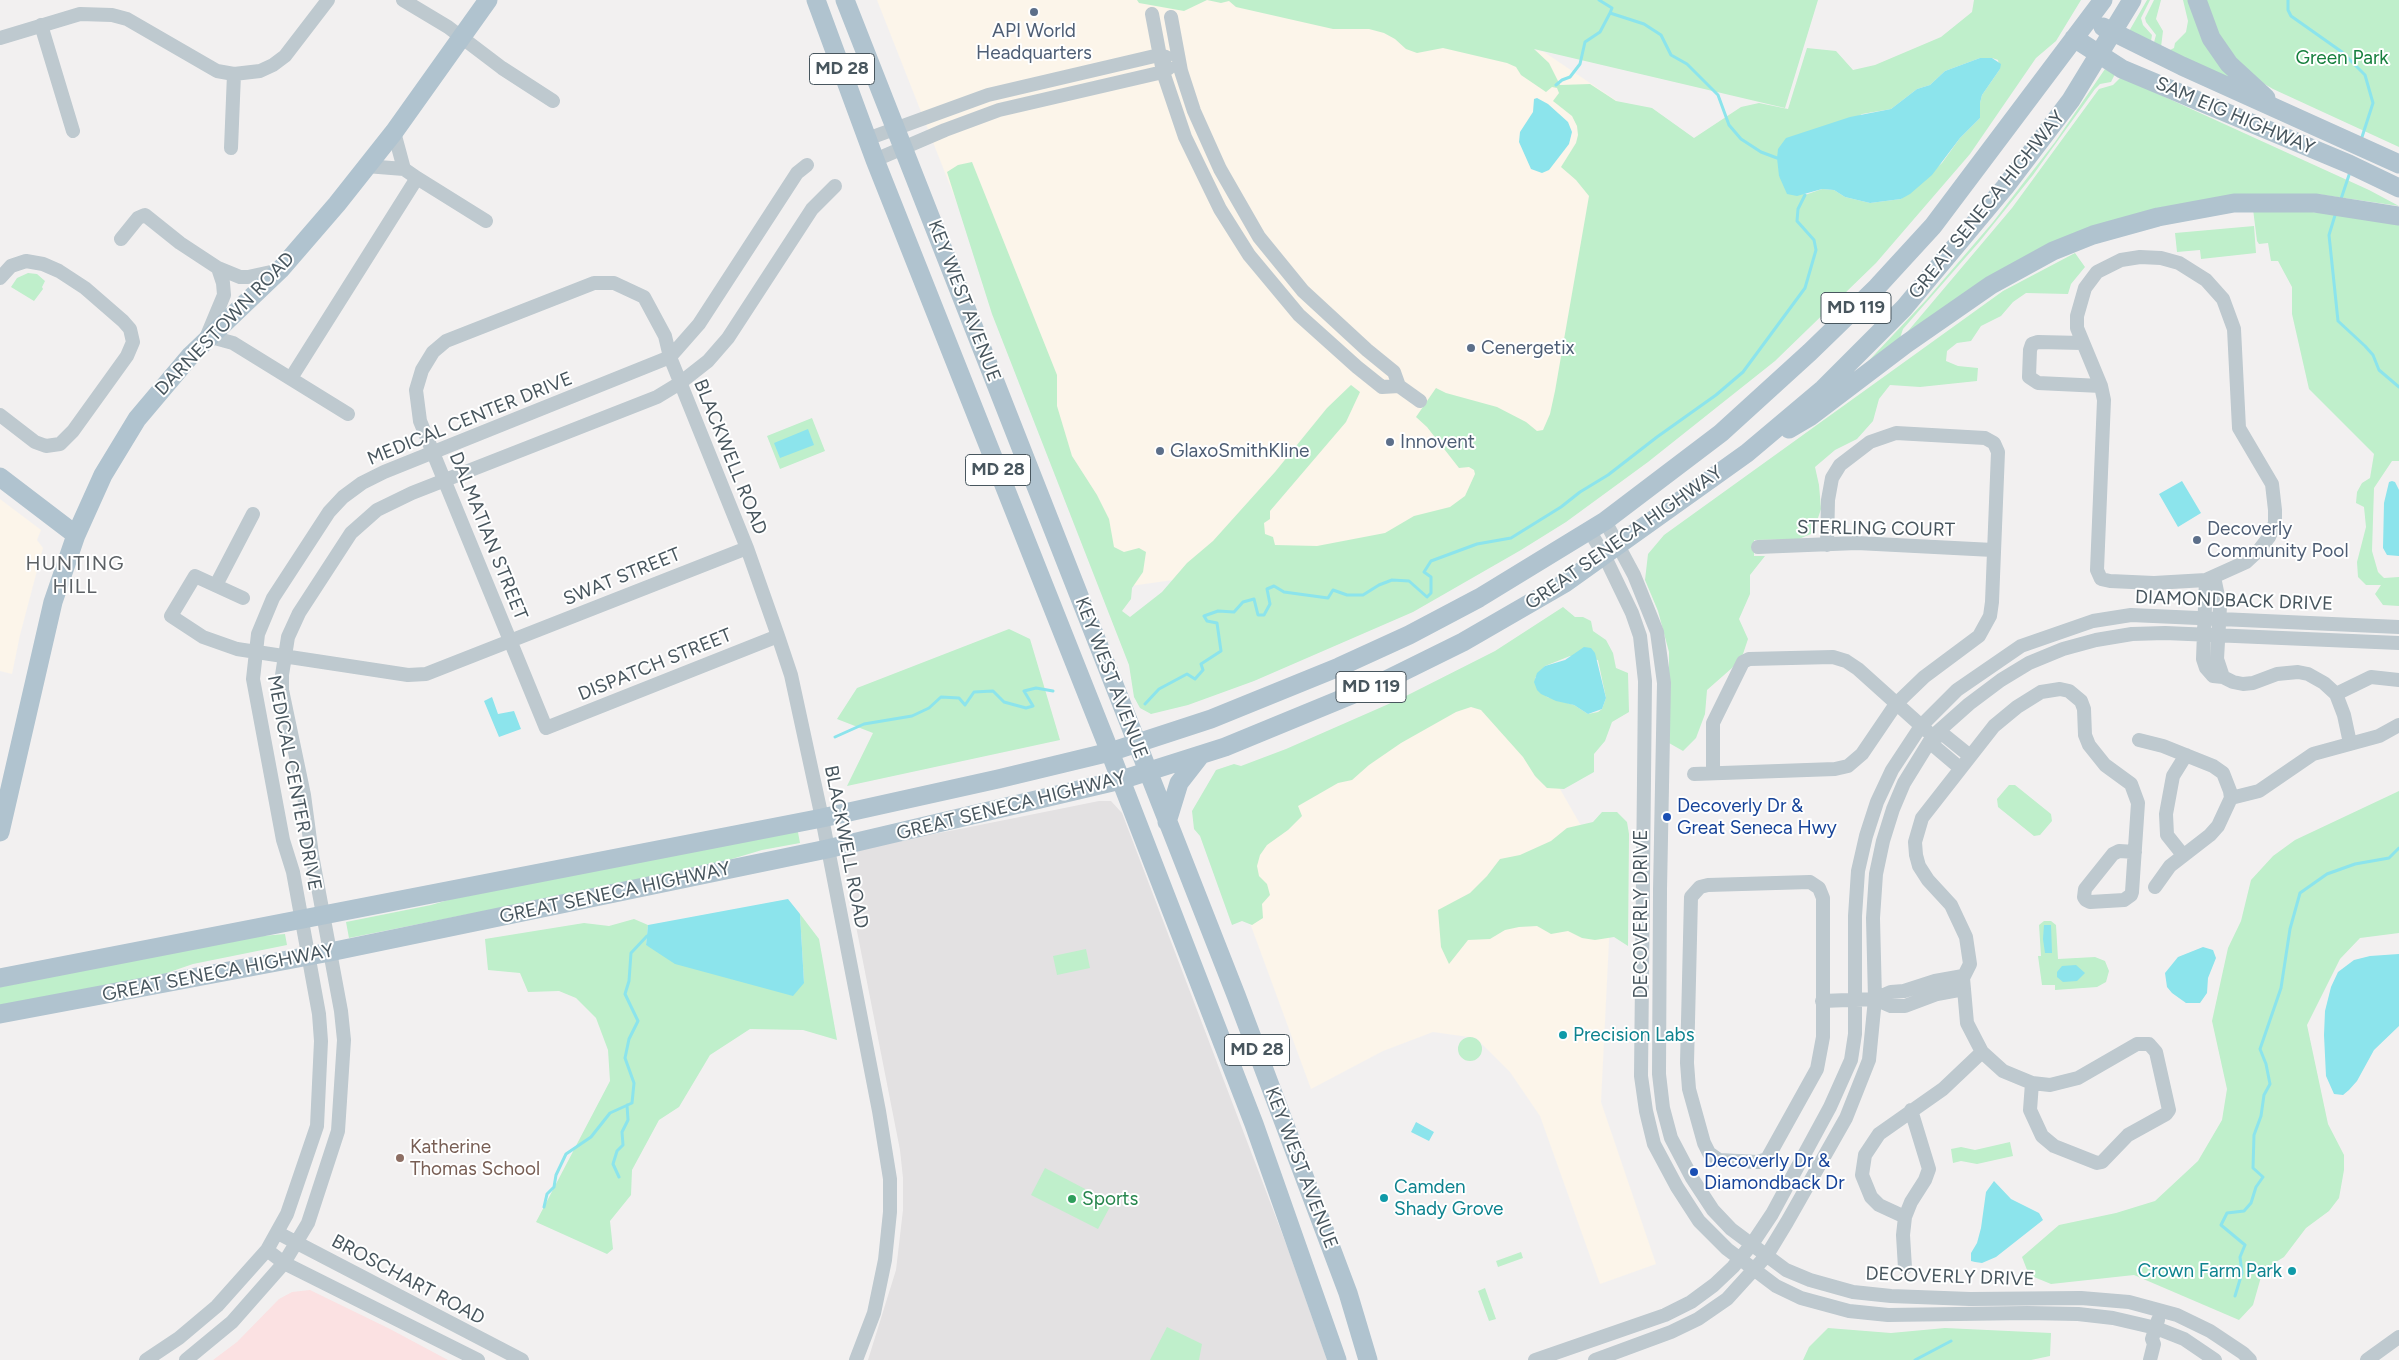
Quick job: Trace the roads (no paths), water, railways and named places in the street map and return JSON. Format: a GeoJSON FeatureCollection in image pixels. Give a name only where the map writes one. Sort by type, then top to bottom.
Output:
{"type":"FeatureCollection","features":[{"type":"Feature","properties":{"kind":"main road","name":"DARNESTOWN ROAD"},"geometry":{"type":"LineString","coordinates":[[1,826],[6,785],[54,602],[76,535],[103,475],[136,419],[191,355],[280,270],[394,132],[488,0]]}},
{"type":"Feature","properties":{"kind":"main road","name":"KEY WEST AVENUE"},"geometry":{"type":"LineString","coordinates":[[816,0],[875,160],[1121,780],[1250,1115],[1337,1360]]}},
{"type":"Feature","properties":{"kind":"main road","name":"KEY WEST AVENUE"},"geometry":{"type":"LineString","coordinates":[[845,0],[1236,995],[1348,1293],[1368,1360]]}},
{"type":"Feature","properties":{"kind":"main road","name":"GREAT SENECA HIGHWAY"},"geometry":{"type":"LineString","coordinates":[[0,978],[822,818],[998,780],[1110,752],[1259,701],[1409,635],[1479,598],[1597,525],[1722,433],[1877,287],[1933,226],[2103,0]]}},
{"type":"Feature","properties":{"kind":"main road","name":"GREAT SENECA HIGHWAY"},"geometry":{"type":"LineString","coordinates":[[0,1014],[330,952],[827,850],[1121,780],[1200,756],[1292,721],[1378,684],[1454,646],[1565,583],[1747,453],[1823,389],[1904,308],[2005,187],[2071,100],[2132,0]]}},
{"type":"Feature","properties":{"kind":"main road"},"geometry":{"type":"LineString","coordinates":[[2197,0],[2212,38],[2229,64],[2284,113]]}},
{"type":"Feature","properties":{"kind":"main road","name":"SAM EIG HIGHWAY"},"geometry":{"type":"LineString","coordinates":[[2090,19],[2113,32],[2284,113],[2399,164]]}},
{"type":"Feature","properties":{"kind":"main road","name":"SAM EIG HIGHWAY"},"geometry":{"type":"LineString","coordinates":[[2074,38],[2122,68],[2352,166],[2399,188]]}},
{"type":"Feature","properties":{"kind":"main road"},"geometry":{"type":"LineString","coordinates":[[1747,453],[1811,416],[1906,344],[1991,285],[2053,251],[2093,234],[2158,218],[2234,203],[2315,203],[2399,216]]}},
{"type":"Feature","properties":{"kind":"main road"},"geometry":{"type":"LineString","coordinates":[[0,477],[76,535]]}},
{"type":"Feature","properties":{"kind":"main road"},"geometry":{"type":"LineString","coordinates":[[1167,822],[1179,783],[1200,756]]}},
{"type":"Feature","properties":{"kind":"street"},"geometry":{"type":"LineString","coordinates":[[0,38],[80,14],[112,15],[127,19],[217,72],[234,74],[260,71],[274,65],[285,56],[328,0]]}},
{"type":"Feature","properties":{"kind":"street"},"geometry":{"type":"LineString","coordinates":[[403,0],[448,27],[502,68],[553,101]]}},
{"type":"Feature","properties":{"kind":"street"},"geometry":{"type":"LineString","coordinates":[[1152,14],[1163,72],[1185,137],[1220,209],[1259,270],[1299,315],[1357,367],[1382,387],[1399,386]]}},
{"type":"Feature","properties":{"kind":"street"},"geometry":{"type":"LineString","coordinates":[[1171,17],[1179,62],[1194,111],[1220,169],[1264,244],[1302,291],[1394,372],[1399,386],[1420,401]]}},
{"type":"Feature","properties":{"kind":"street"},"geometry":{"type":"LineString","coordinates":[[41,25],[72,131]]}},
{"type":"Feature","properties":{"kind":"street"},"geometry":{"type":"LineString","coordinates":[[867,139],[988,95],[1160,55],[1179,62]]}},
{"type":"Feature","properties":{"kind":"street"},"geometry":{"type":"LineString","coordinates":[[875,160],[903,147],[999,110],[1163,72],[1179,62]]}},
{"type":"Feature","properties":{"kind":"street"},"geometry":{"type":"LineString","coordinates":[[231,148],[234,74]]}},
{"type":"Feature","properties":{"kind":"street"},"geometry":{"type":"LineString","coordinates":[[394,132],[404,169]]}},
{"type":"Feature","properties":{"kind":"street"},"geometry":{"type":"LineString","coordinates":[[670,358],[699,324],[797,174],[807,165]]}},
{"type":"Feature","properties":{"kind":"street"},"geometry":{"type":"LineString","coordinates":[[366,166],[404,169],[486,221]]}},
{"type":"Feature","properties":{"kind":"street"},"geometry":{"type":"LineString","coordinates":[[290,378],[417,178]]}},
{"type":"Feature","properties":{"kind":"street","name":"MEDICAL CENTER DRIVE"},"geometry":{"type":"LineString","coordinates":[[186,1360],[232,1322],[284,1263],[308,1223],[338,1130],[344,1040],[341,1010],[304,796],[282,690],[284,658],[288,637],[299,613],[351,533],[378,510],[446,480],[657,396],[680,383],[708,361],[728,338],[812,208],[835,186]]}},
{"type":"Feature","properties":{"kind":"street"},"geometry":{"type":"LineString","coordinates":[[121,239],[138,218],[145,215],[180,243],[218,268],[240,277],[280,270]]}},
{"type":"Feature","properties":{"kind":"street"},"geometry":{"type":"LineString","coordinates":[[2140,257],[2161,258],[2179,263],[2206,280],[2223,299],[2234,329],[2239,428],[2272,484],[2276,510],[2275,523],[2269,537],[2246,562],[2210,578],[2154,583],[2106,581],[2099,575],[2104,416],[2101,386],[2077,328],[2077,316],[2085,288],[2096,272],[2121,260],[2140,257]]}},
{"type":"Feature","properties":{"kind":"street"},"geometry":{"type":"LineString","coordinates":[[0,278],[12,266],[26,261],[43,264],[85,288],[123,321],[130,329],[133,342],[127,356],[73,431],[60,444],[46,446],[35,442],[0,415]]}},
{"type":"Feature","properties":{"kind":"street"},"geometry":{"type":"LineString","coordinates":[[218,268],[223,283],[224,295],[207,340],[233,343],[348,414]]}},
{"type":"Feature","properties":{"kind":"street","name":"DALMATIAN STREET"},"geometry":{"type":"LineString","coordinates":[[546,728],[446,480],[420,421],[416,390],[425,364],[433,352],[446,341],[594,283],[614,283],[644,298],[665,336],[670,358]]}},
{"type":"Feature","properties":{"kind":"street"},"geometry":{"type":"LineString","coordinates":[[2082,343],[2038,342],[2032,344],[2029,377],[2038,383],[2101,386]]}},
{"type":"Feature","properties":{"kind":"street","name":"BLACKWELL ROAD"},"geometry":{"type":"LineString","coordinates":[[670,358],[747,548],[791,676],[822,818],[878,1111],[890,1179],[890,1212],[885,1260],[874,1313],[856,1360]]}},
{"type":"Feature","properties":{"kind":"street","name":"MEDICAL CENTER DRIVE"},"geometry":{"type":"LineString","coordinates":[[146,1360],[179,1338],[217,1306],[267,1250],[287,1214],[309,1155],[316,1126],[319,1107],[322,1041],[319,1014],[300,919],[293,872],[283,840],[256,705],[253,679],[258,634],[267,610],[329,512],[343,497],[362,484],[384,472],[670,358]]}},
{"type":"Feature","properties":{"kind":"street"},"geometry":{"type":"LineString","coordinates":[[1694,774],[1835,769],[1848,766],[1862,754],[1896,704],[1924,677],[1979,636],[1990,616],[1992,602],[1998,452],[1994,442],[1985,438],[1899,433],[1884,436],[1870,442],[1840,465],[1832,478],[1829,488],[1827,544]]}},
{"type":"Feature","properties":{"kind":"street"},"geometry":{"type":"LineString","coordinates":[[243,598],[216,585],[253,514]]}},
{"type":"Feature","properties":{"kind":"street","name":"DECOVERLY DRIVE"},"geometry":{"type":"LineString","coordinates":[[1597,525],[1611,550],[1645,598],[1658,632],[1664,683],[1659,1065],[1664,1108],[1671,1138],[1692,1178],[1713,1210],[1731,1229],[1786,1270],[1810,1280],[1853,1292],[1930,1298],[2081,1298],[2128,1302],[2162,1310],[2210,1331],[2243,1353],[2250,1360]]}},
{"type":"Feature","properties":{"kind":"street","name":"STERLING COURT"},"geometry":{"type":"LineString","coordinates":[[1758,547],[1857,544],[1994,550]]}},
{"type":"Feature","properties":{"kind":"street","name":"SWAT STREET"},"geometry":{"type":"LineString","coordinates":[[216,585],[195,576],[170,616],[209,640],[228,647],[284,658],[408,675],[426,674],[747,548]]}},
{"type":"Feature","properties":{"kind":"street","name":"DECOVERLY DRIVE"},"geometry":{"type":"LineString","coordinates":[[1611,550],[1640,636],[1644,681],[1641,1076],[1646,1111],[1654,1144],[1677,1187],[1699,1220],[1740,1259],[1776,1286],[1801,1298],[1848,1311],[1888,1315],[2078,1314],[2113,1318],[2154,1333],[2184,1339],[2215,1360]]}},
{"type":"Feature","properties":{"kind":"street"},"geometry":{"type":"LineString","coordinates":[[2210,578],[2204,635],[2203,659],[2206,668],[2213,676],[2223,677],[2243,684],[2253,683],[2277,674],[2298,672],[2308,674],[2324,683],[2336,694],[2344,715],[2350,743]]}},
{"type":"Feature","properties":{"kind":"street"},"geometry":{"type":"LineString","coordinates":[[2210,578],[2220,606],[2217,659],[2223,677]]}},
{"type":"Feature","properties":{"kind":"street","name":"DIAMONDBACK DRIVE"},"geometry":{"type":"LineString","coordinates":[[1535,1360],[1665,1315],[1691,1302],[1714,1285],[1740,1259],[1772,1214],[1842,1083],[1851,1060],[1855,1034],[1855,916],[1858,871],[1866,836],[1877,802],[1892,770],[1921,726],[1957,690],[2021,646],[2092,621],[2131,615],[2399,627]]}},
{"type":"Feature","properties":{"kind":"street","name":"DIAMONDBACK DRIVE"},"geometry":{"type":"LineString","coordinates":[[1595,1360],[1671,1332],[1728,1299],[1767,1255],[1846,1118],[1869,1060],[1875,999],[1872,918],[1876,874],[1883,841],[1904,783],[1933,736],[2001,680],[2029,663],[2063,649],[2096,640],[2132,634],[2399,643]]}},
{"type":"Feature","properties":{"kind":"street","name":"DISPATCH STREET"},"geometry":{"type":"LineString","coordinates":[[546,728],[778,636]]}},
{"type":"Feature","properties":{"kind":"street"},"geometry":{"type":"LineString","coordinates":[[1714,773],[1713,723],[1743,662],[1749,659],[1833,657],[1846,661],[1858,669],[1933,736],[1934,746],[1960,768]]}},
{"type":"Feature","properties":{"kind":"street"},"geometry":{"type":"LineString","coordinates":[[2336,694],[2371,677],[2399,680]]}},
{"type":"Feature","properties":{"kind":"street"},"geometry":{"type":"LineString","coordinates":[[2032,1083],[2030,1110],[2042,1136],[2054,1146],[2097,1164],[2102,1162],[2128,1135],[2166,1114],[2168,1110],[2156,1052],[2149,1044],[2137,1044],[2078,1078],[2050,1084],[2032,1083],[2003,1071],[1982,1052],[1967,1023],[1963,983],[1970,964],[1966,937],[1951,905],[1928,880],[1919,866],[1915,842],[1922,818],[1994,726],[2036,694],[2050,689],[2069,691],[2081,700],[2084,709],[2085,735],[2094,753],[2105,765],[2131,784],[2137,796],[2135,852]]}},
{"type":"Feature","properties":{"kind":"street"},"geometry":{"type":"LineString","coordinates":[[2230,798],[2259,791],[2313,754],[2379,736],[2399,725]]}},
{"type":"Feature","properties":{"kind":"street"},"geometry":{"type":"LineString","coordinates":[[1933,736],[1944,735],[1970,756]]}},
{"type":"Feature","properties":{"kind":"street"},"geometry":{"type":"LineString","coordinates":[[2139,740],[2162,746],[2213,766],[2223,773],[2230,791],[2230,798],[2224,816],[2210,835],[2170,866],[2155,887]]}},
{"type":"Feature","properties":{"kind":"street"},"geometry":{"type":"LineString","coordinates":[[2183,855],[2167,835],[2166,814],[2173,776],[2186,755]]}},
{"type":"Feature","properties":{"kind":"street"},"geometry":{"type":"LineString","coordinates":[[1804,882],[1810,882],[1819,888],[1823,898],[1822,1001],[1823,1037],[1817,1069],[1769,1157],[1758,1162],[1722,1161],[1714,1157],[1701,1134],[1689,1089],[1687,1063],[1690,905],[1691,897],[1696,890],[1708,885],[1804,882]]}},
{"type":"Feature","properties":{"kind":"street"},"geometry":{"type":"LineString","coordinates":[[1822,1001],[1875,999],[1891,992],[1904,991],[1935,981],[1963,983]]}},
{"type":"Feature","properties":{"kind":"street"},"geometry":{"type":"LineString","coordinates":[[1905,1217],[1879,1205],[1871,1197],[1862,1175],[1862,1164],[1875,1139],[1911,1110],[1943,1089],[1982,1052]]}},
{"type":"Feature","properties":{"kind":"street"},"geometry":{"type":"LineString","coordinates":[[1905,1268],[1903,1235],[1905,1217],[1929,1169],[1911,1110]]}},
{"type":"Feature","properties":{"kind":"street","name":"BROSCHART ROAD"},"geometry":{"type":"LineString","coordinates":[[278,1233],[522,1360]]}},
{"type":"Feature","properties":{"kind":"street","name":"BROSCHART ROAD"},"geometry":{"type":"LineString","coordinates":[[267,1250],[284,1263],[478,1360]]}},
{"type":"Feature","properties":{"kind":"street"},"geometry":{"type":"LineString","coordinates":[[1930,1298],[1931,1314]]}},
{"type":"Feature","properties":{"kind":"street"},"geometry":{"type":"LineString","coordinates":[[2150,1360],[2154,1344],[2154,1333],[2162,1310]]}},
{"type":"Feature","properties":{"kind":"street"},"geometry":{"type":"LineString","coordinates":[[2140,1360],[2146,1340],[2154,1333]]}},
{"type":"Feature","properties":{"kind":"street"},"geometry":{"type":"LineString","coordinates":[[2368,1360],[2399,1337]]}},
{"type":"Feature","properties":{"kind":"water"},"geometry":{"type":"Polygon","coordinates":[[[1980,58],[1992,58],[2001,64],[2000,69],[1982,95],[1980,118],[1960,138],[1932,175],[1910,194],[1901,199],[1870,203],[1845,197],[1834,190],[1822,189],[1797,196],[1787,194],[1779,176],[1777,158],[1778,149],[1786,138],[1850,117],[1891,109],[1917,89],[1930,85],[1945,71],[1980,58]]]}},
{"type":"Feature","properties":{"kind":"water"},"geometry":{"type":"Polygon","coordinates":[[[1537,98],[1548,104],[1568,122],[1572,132],[1569,144],[1549,170],[1542,173],[1531,169],[1519,142],[1520,132],[1533,112],[1534,99],[1537,98]]]}},
{"type":"Feature","properties":{"kind":"water"},"geometry":{"type":"Polygon","coordinates":[[[808,429],[814,445],[780,458],[774,443],[808,429]]]}},
{"type":"Feature","properties":{"kind":"water"},"geometry":{"type":"Polygon","coordinates":[[[2182,481],[2201,513],[2178,527],[2159,494],[2182,481]]]}},
{"type":"Feature","properties":{"kind":"water"},"geometry":{"type":"Polygon","coordinates":[[[2389,482],[2395,482],[2399,490],[2399,556],[2387,555],[2383,548],[2384,503],[2389,482]]]}},
{"type":"Feature","properties":{"kind":"water"},"geometry":{"type":"Polygon","coordinates":[[[1584,647],[1591,648],[1595,653],[1606,698],[1602,709],[1588,714],[1574,705],[1556,701],[1541,694],[1534,682],[1537,673],[1545,666],[1565,660],[1584,647]]]}},
{"type":"Feature","properties":{"kind":"water"},"geometry":{"type":"Polygon","coordinates":[[[492,697],[498,714],[514,711],[521,729],[499,737],[484,701],[492,697]]]}},
{"type":"Feature","properties":{"kind":"water"},"geometry":{"type":"Polygon","coordinates":[[[788,899],[800,914],[804,983],[793,996],[675,964],[646,945],[648,925],[788,899]]]}},
{"type":"Feature","properties":{"kind":"water"},"geometry":{"type":"Polygon","coordinates":[[[2044,925],[2051,925],[2052,953],[2045,953],[2044,925]]]}},
{"type":"Feature","properties":{"kind":"water"},"geometry":{"type":"Polygon","coordinates":[[[2203,947],[2213,950],[2216,958],[2208,978],[2207,993],[2200,1003],[2186,1003],[2167,987],[2165,973],[2178,957],[2203,947]]]}},
{"type":"Feature","properties":{"kind":"water"},"geometry":{"type":"Polygon","coordinates":[[[2399,954],[2399,1026],[2374,1050],[2357,1081],[2349,1090],[2343,1095],[2334,1094],[2326,1076],[2324,1035],[2325,1011],[2331,987],[2338,972],[2354,960],[2370,956],[2399,954]]]}},
{"type":"Feature","properties":{"kind":"water"},"geometry":{"type":"Polygon","coordinates":[[[2076,965],[2085,973],[2077,981],[2063,982],[2057,977],[2057,972],[2062,966],[2076,965]]]}},
{"type":"Feature","properties":{"kind":"water"},"geometry":{"type":"Polygon","coordinates":[[[1416,1122],[1434,1132],[1429,1141],[1411,1132],[1416,1122]]]}},
{"type":"Feature","properties":{"kind":"water"},"geometry":{"type":"Polygon","coordinates":[[[1994,1181],[2011,1199],[2039,1213],[2043,1220],[1996,1257],[1982,1263],[1971,1261],[1971,1253],[1977,1243],[1981,1228],[1986,1192],[1994,1181]]]}},
{"type":"Feature","properties":{"kind":"waterway"},"geometry":{"type":"LineString","coordinates":[[1599,0],[1612,8],[1610,13],[1644,24],[1661,35],[1671,55],[1687,64],[1718,95],[1729,125],[1741,139],[1761,152],[1777,158]]}},
{"type":"Feature","properties":{"kind":"waterway"},"geometry":{"type":"LineString","coordinates":[[2288,0],[2288,10],[2291,16],[2342,52],[2365,75],[2373,103],[2361,140]]}},
{"type":"Feature","properties":{"kind":"waterway"},"geometry":{"type":"LineString","coordinates":[[1556,85],[1570,77],[1580,64],[1585,42],[1600,32],[1610,13]]}},
{"type":"Feature","properties":{"kind":"waterway"},"geometry":{"type":"LineString","coordinates":[[2340,202],[2350,172]]}},
{"type":"Feature","properties":{"kind":"waterway"},"geometry":{"type":"LineString","coordinates":[[1145,704],[1159,689],[1187,674],[1195,679],[1203,670],[1201,664],[1221,651],[1217,623],[1207,621],[1204,616],[1218,611],[1234,612],[1243,602],[1254,599],[1258,615],[1264,615],[1270,604],[1267,589],[1274,586],[1284,592],[1328,598],[1333,590],[1347,595],[1363,595],[1379,585],[1392,580],[1409,581],[1427,597],[1431,593],[1431,577],[1424,572],[1431,561],[1477,544],[1511,538],[1608,475],[1716,395],[1743,372],[1805,288],[1816,250],[1814,240],[1797,221],[1798,209],[1805,195]]}},
{"type":"Feature","properties":{"kind":"waterway"},"geometry":{"type":"LineString","coordinates":[[2336,212],[2329,235],[2338,321],[2373,355],[2379,370],[2399,387]]}},
{"type":"Feature","properties":{"kind":"waterway"},"geometry":{"type":"LineString","coordinates":[[835,737],[864,724],[912,716],[929,708],[941,697],[959,698],[965,705],[974,692],[993,691],[1004,702],[1026,708],[1033,706],[1024,691],[1036,688],[1053,691]]}},
{"type":"Feature","properties":{"kind":"waterway"},"geometry":{"type":"LineString","coordinates":[[2235,1296],[2242,1273],[2240,1257],[2245,1245],[2221,1225],[2227,1213],[2244,1211],[2251,1203],[2256,1187],[2263,1177],[2253,1168],[2254,1135],[2261,1116],[2264,1095],[2270,1084],[2266,1064],[2260,1049],[2281,988],[2290,929],[2300,893],[2327,874],[2355,864],[2389,858],[2399,848]]}},
{"type":"Feature","properties":{"kind":"waterway"},"geometry":{"type":"LineString","coordinates":[[544,1207],[547,1194],[554,1187],[556,1175],[566,1154],[591,1137],[610,1113],[632,1103],[634,1083],[625,1058],[629,1039],[638,1021],[625,994],[629,981],[631,953],[647,936]]}},
{"type":"Feature","properties":{"kind":"waterway"},"geometry":{"type":"LineString","coordinates":[[619,1177],[613,1164],[617,1151],[623,1145],[622,1132],[628,1120],[627,1105]]}},
{"type":"Feature","properties":{"kind":"waterway"},"geometry":{"type":"LineString","coordinates":[[1915,1360],[1951,1341]]}},
{"type":"Feature","properties":{"kind":"place","name":"API World Headquarters"},"geometry":{"type":"Point","coordinates":[1034,12]}},
{"type":"Feature","properties":{"kind":"place","name":"Cenergetix"},"geometry":{"type":"Point","coordinates":[1471,348]}},
{"type":"Feature","properties":{"kind":"place","name":"Innovent"},"geometry":{"type":"Point","coordinates":[1390,442]}},
{"type":"Feature","properties":{"kind":"place","name":"GlaxoSmithKline"},"geometry":{"type":"Point","coordinates":[1160,451]}},
{"type":"Feature","properties":{"kind":"place","name":"Decoverly Community Pool"},"geometry":{"type":"Point","coordinates":[2197,540]}},
{"type":"Feature","properties":{"kind":"place","name":"Decoverly Dr & Great Seneca Hwy"},"geometry":{"type":"Point","coordinates":[1667,817]}},
{"type":"Feature","properties":{"kind":"place","name":"Precision Labs"},"geometry":{"type":"Point","coordinates":[1563,1035]}},
{"type":"Feature","properties":{"kind":"place","name":"Katherine Thomas School"},"geometry":{"type":"Point","coordinates":[400,1158]}},
{"type":"Feature","properties":{"kind":"place","name":"Decoverly Dr & Diamondback Dr"},"geometry":{"type":"Point","coordinates":[1694,1172]}},
{"type":"Feature","properties":{"kind":"place","name":"Camden Shady Grove"},"geometry":{"type":"Point","coordinates":[1384,1198]}},
{"type":"Feature","properties":{"kind":"place","name":"Sports"},"geometry":{"type":"Point","coordinates":[1072,1199]}},
{"type":"Feature","properties":{"kind":"place","name":"Crown Farm Park"},"geometry":{"type":"Point","coordinates":[2292,1271]}},
{"type":"Feature","properties":{"kind":"district","name":"HUNTING HILL"},"geometry":{"type":"Point","coordinates":[75,576]}},
{"type":"Feature","properties":{"kind":"park label","name":"Green Park"},"geometry":{"type":"Point","coordinates":[2342,58]}}]}
